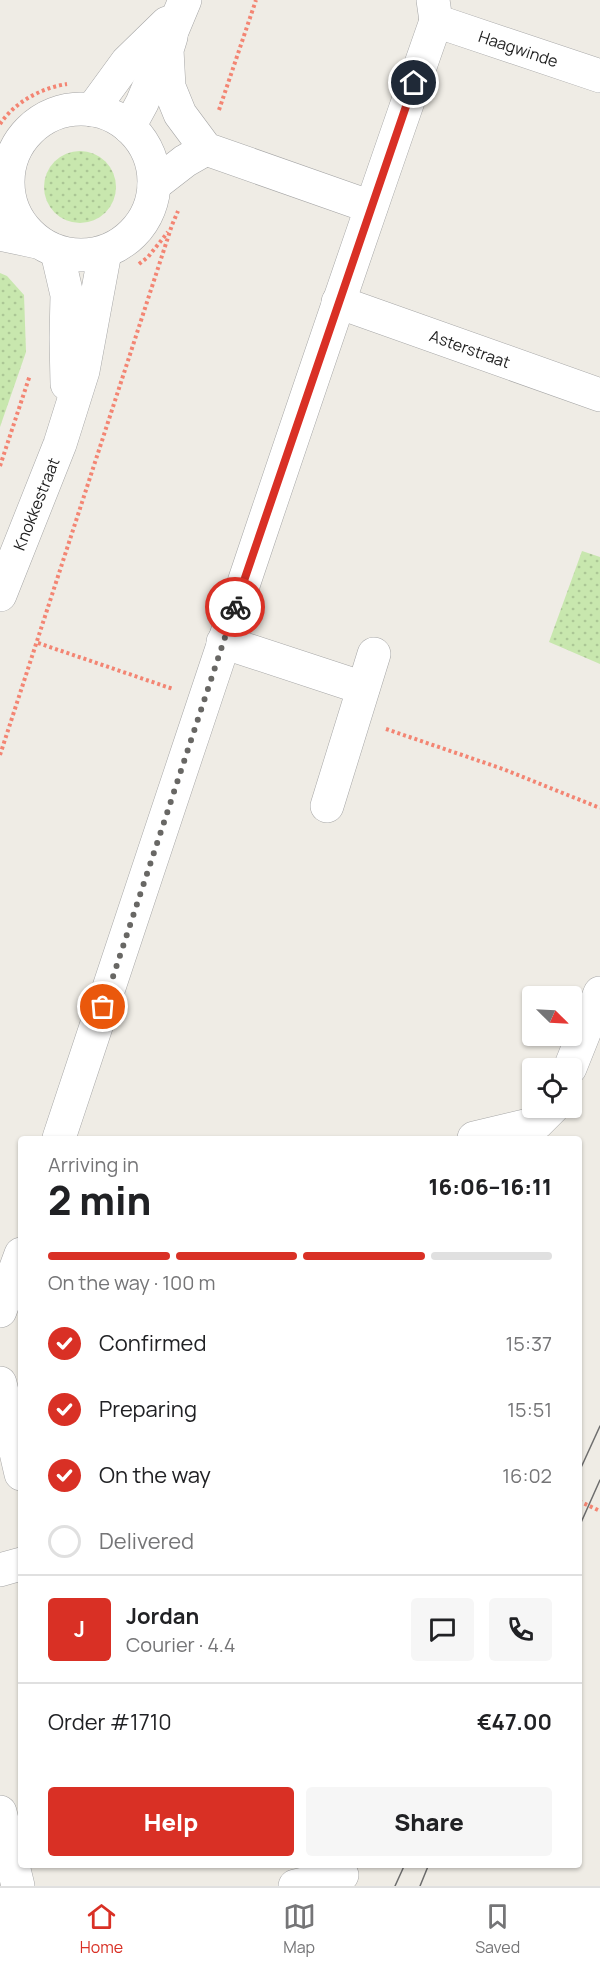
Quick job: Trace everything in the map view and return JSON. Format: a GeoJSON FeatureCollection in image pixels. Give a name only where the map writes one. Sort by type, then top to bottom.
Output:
{"type":"FeatureCollection","features":[{"type":"Feature","properties":{"kind":"street"},"geometry":{"type":"LineString","coordinates":[[60,1136],[223,642],[371,207],[206,149],[180,114],[169,87],[167,50],[182,6]]}},
{"type":"Feature","properties":{"kind":"street"},"geometry":{"type":"LineString","coordinates":[[92,110],[127,63],[182,6]]}},
{"type":"Feature","properties":{"kind":"street"},"geometry":{"type":"LineString","coordinates":[[129,127],[142,103],[182,6]]}},
{"type":"Feature","properties":{"kind":"street","name":"Haagwinde"},"geometry":{"type":"LineString","coordinates":[[371,207],[435,10],[600,76]]}},
{"type":"Feature","properties":{"kind":"street"},"geometry":{"type":"LineString","coordinates":[[0,234],[47,247],[81,256],[105,252],[124,242],[140,226],[148,213],[153,200],[154,185],[151,159],[142,141],[118,118],[92,110],[76,109],[48,117],[35,125],[25,136],[5,166],[11,206],[22,226],[47,247]]}},
{"type":"Feature","properties":{"kind":"street"},"geometry":{"type":"LineString","coordinates":[[154,185],[185,161],[206,149]]}},
{"type":"Feature","properties":{"kind":"street","name":"Knokkestraat"},"geometry":{"type":"LineString","coordinates":[[47,247],[67,295],[69,413]]}},
{"type":"Feature","properties":{"kind":"street","name":"Knokkestraat"},"geometry":{"type":"LineString","coordinates":[[0,595],[60,444],[83,371],[105,252]]}},
{"type":"Feature","properties":{"kind":"street","name":"Asterstraat"},"geometry":{"type":"LineString","coordinates":[[338,302],[600,394]]}},
{"type":"Feature","properties":{"kind":"street"},"geometry":{"type":"LineString","coordinates":[[223,642],[359,703]]}},
{"type":"Feature","properties":{"kind":"street"},"geometry":{"type":"LineString","coordinates":[[327,806],[374,654]]}},
{"type":"Feature","properties":{"kind":"street"},"geometry":{"type":"LineString","coordinates":[[574,1058],[600,993]]}},
{"type":"Feature","properties":{"kind":"street"},"geometry":{"type":"LineString","coordinates":[[482,1136],[537,1123],[542,1118]]}},
{"type":"Feature","properties":{"kind":"street"},"geometry":{"type":"LineString","coordinates":[[0,1311],[18,1262]]}},
{"type":"Feature","properties":{"kind":"street"},"geometry":{"type":"LineString","coordinates":[[0,1383],[18,1461]]}},
{"type":"Feature","properties":{"kind":"street"},"geometry":{"type":"LineString","coordinates":[[0,1570],[18,1565]]}},
{"type":"Feature","properties":{"kind":"street"},"geometry":{"type":"LineString","coordinates":[[0,1812],[18,1886]]}},
{"type":"Feature","properties":{"kind":"street"},"geometry":{"type":"LineString","coordinates":[[295,1886],[342,1875]]}},
{"type":"Feature","properties":{"kind":"path"},"geometry":{"type":"LineString","coordinates":[[206,149],[256,0]]}},
{"type":"Feature","properties":{"kind":"path"},"geometry":{"type":"LineString","coordinates":[[0,124],[18,104],[36,93],[54,86],[75,82]]}},
{"type":"Feature","properties":{"kind":"path"},"geometry":{"type":"LineString","coordinates":[[0,755],[172,225],[182,203]]}},
{"type":"Feature","properties":{"kind":"path"},"geometry":{"type":"LineString","coordinates":[[0,465],[33,366]]}},
{"type":"Feature","properties":{"kind":"path"},"geometry":{"type":"LineString","coordinates":[[38,643],[205,700]]}},
{"type":"Feature","properties":{"kind":"path"},"geometry":{"type":"LineString","coordinates":[[359,703],[503,769],[600,808]]}},
{"type":"Feature","properties":{"kind":"path"},"geometry":{"type":"LineString","coordinates":[[582,1502],[600,1511]]}},
{"type":"Feature","properties":{"kind":"green space"},"geometry":{"type":"Polygon","coordinates":[[[80,151],[100,157],[110,167],[116,187],[110,207],[100,217],[80,223],[60,217],[50,207],[44,187],[50,167],[60,157],[80,151]]]}},
{"type":"Feature","properties":{"kind":"green space"},"geometry":{"type":"Polygon","coordinates":[[[0,273],[7,276],[24,295],[26,352],[0,427],[0,273]]]}},
{"type":"Feature","properties":{"kind":"green space"},"geometry":{"type":"Polygon","coordinates":[[[582,551],[600,557],[600,664],[549,642],[582,551]]]}},
{"type":"Feature","properties":{"kind":"tram line"},"geometry":{"type":"LineString","coordinates":[[582,1465],[600,1426]]}},
{"type":"Feature","properties":{"kind":"tram line"},"geometry":{"type":"LineString","coordinates":[[582,1520],[600,1480]]}},
{"type":"Feature","properties":{"kind":"tram line"},"geometry":{"type":"LineString","coordinates":[[395,1886],[403,1868]]}},
{"type":"Feature","properties":{"kind":"tram line"},"geometry":{"type":"LineString","coordinates":[[420,1886],[427,1868]]}},
{"type":"Feature","properties":{"kind":"way so far"},"geometry":{"type":"LineString","coordinates":[[103,1007],[235,607]]}},
{"type":"Feature","properties":{"kind":"route"},"geometry":{"type":"LineString","coordinates":[[235,607],[414,83]]}}]}
